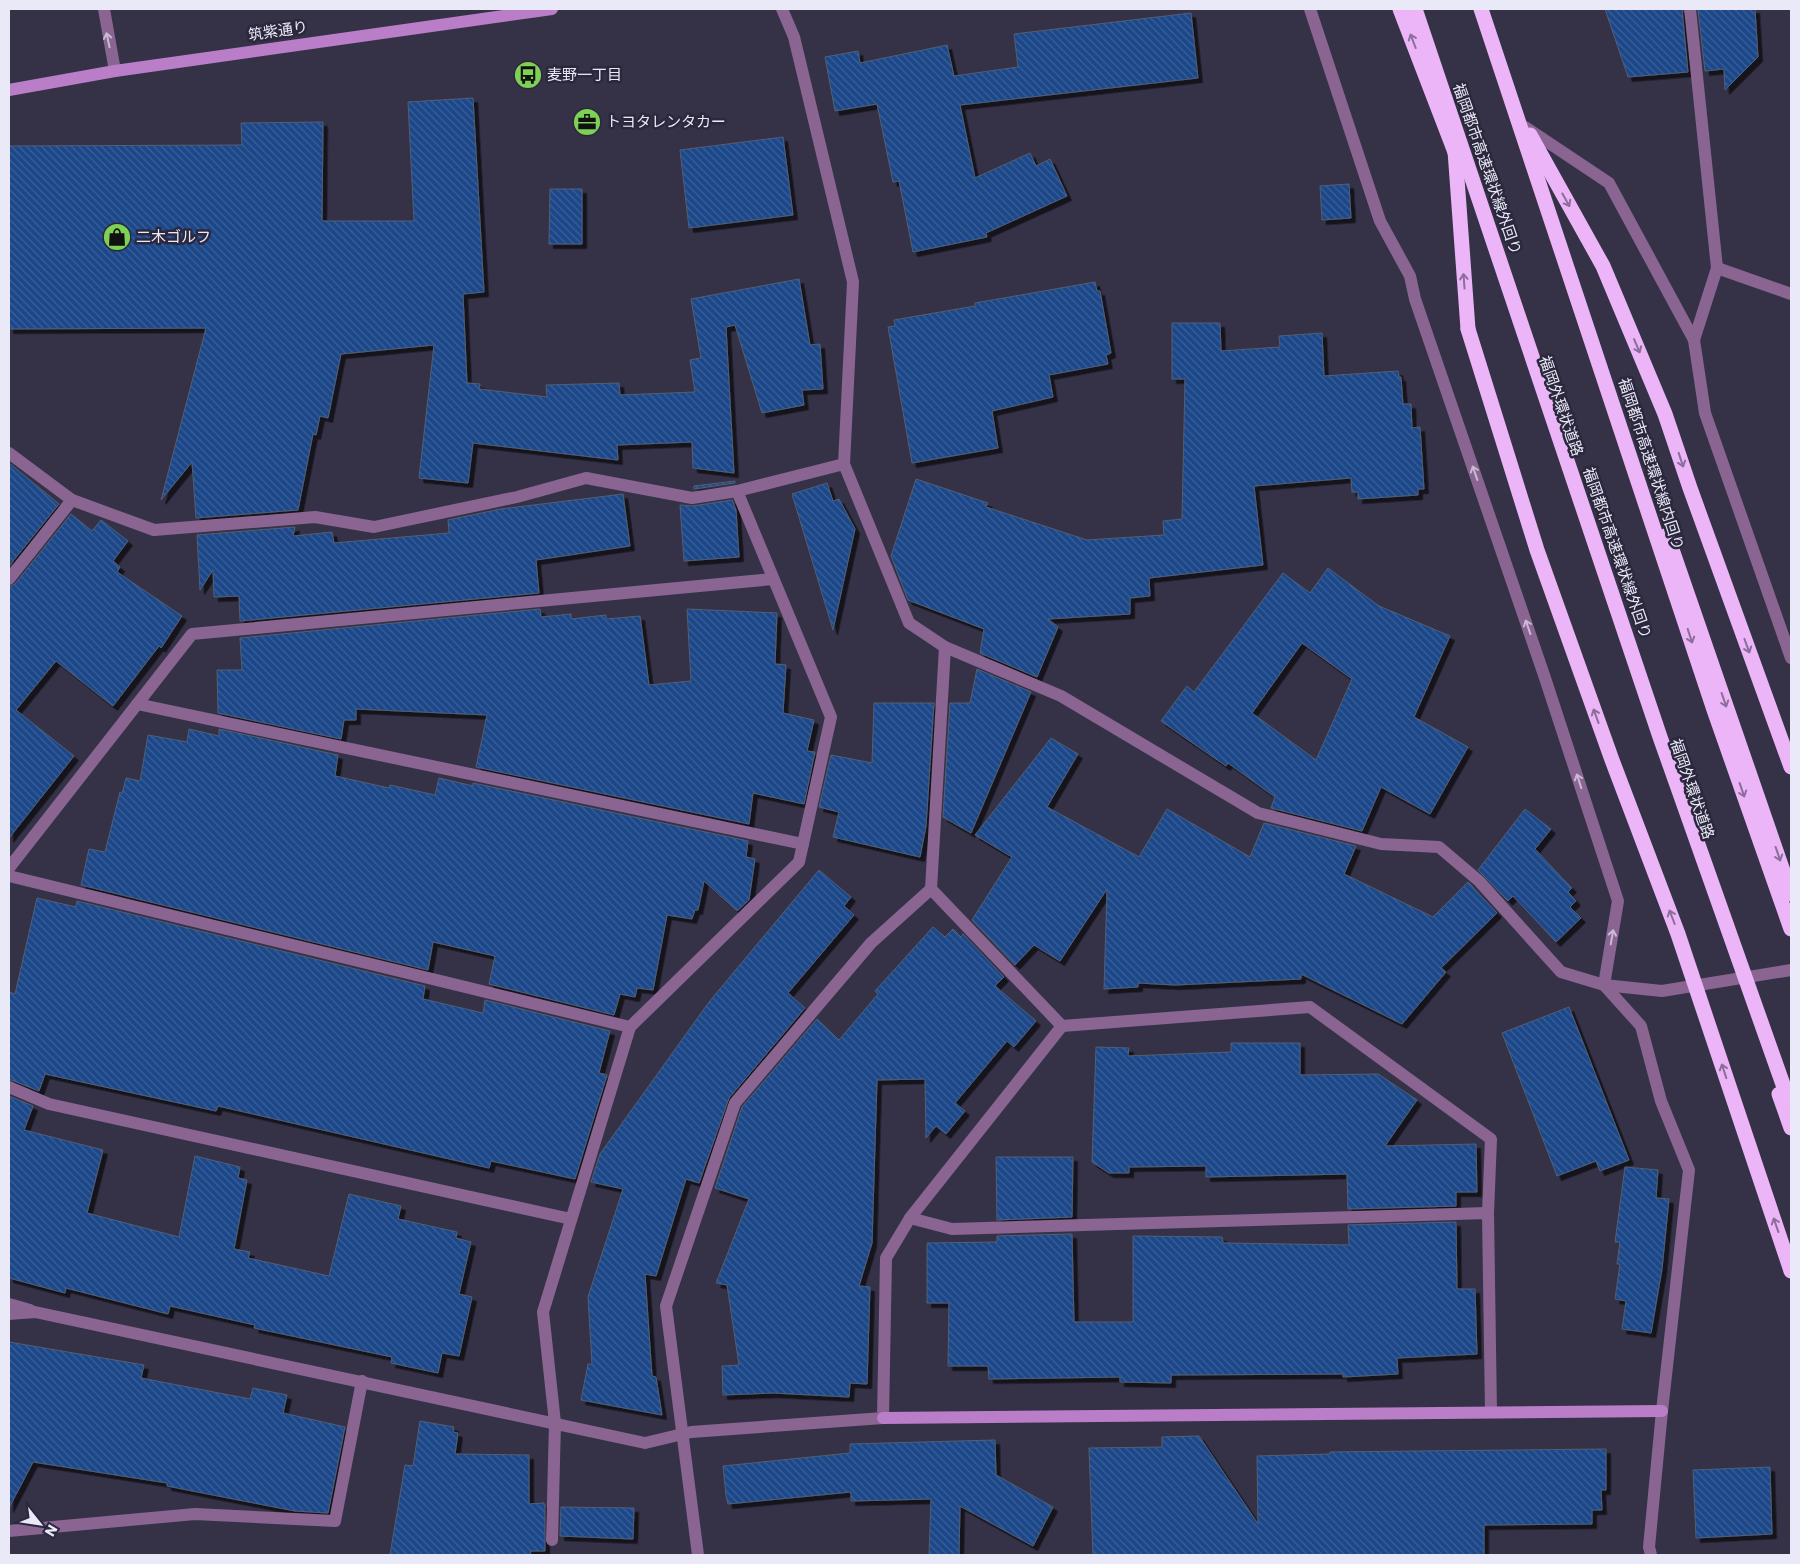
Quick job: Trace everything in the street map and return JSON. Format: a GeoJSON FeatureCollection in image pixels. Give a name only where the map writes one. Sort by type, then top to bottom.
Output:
{"type":"FeatureCollection","features":[{"type":"Feature","properties":{"kind":"highway","name":"福岡外環状道路"},"geometry":{"type":"LineString","coordinates":[[1400,9],[1454,148],[1737,978],[1791,1128]]}},
{"type":"Feature","properties":{"kind":"highway","name":"福岡都市高速環状線外回り"},"geometry":{"type":"LineString","coordinates":[[1415,9],[1660,737],[1791,1107]]}},
{"type":"Feature","properties":{"kind":"highway","name":"福岡都市高速環状線内回り"},"geometry":{"type":"LineString","coordinates":[[1481,9],[1714,710],[1791,929]]}},
{"type":"Feature","properties":{"kind":"highway"},"geometry":{"type":"LineString","coordinates":[[1487,9],[1525,127],[1791,894]]}},
{"type":"Feature","properties":{"kind":"highway"},"geometry":{"type":"LineString","coordinates":[[1525,127],[1603,266],[1665,414],[1791,767]]}},
{"type":"Feature","properties":{"kind":"highway"},"geometry":{"type":"LineString","coordinates":[[1454,148],[1468,329],[1537,550],[1612,760],[1678,934],[1791,1272]]}},
{"type":"Feature","properties":{"kind":"street"},"geometry":{"type":"LineString","coordinates":[[104,9],[115,71]]}},
{"type":"Feature","properties":{"kind":"street","name":"筑紫通り"},"geometry":{"type":"LineString","coordinates":[[9,90],[115,71],[552,9]]}},
{"type":"Feature","properties":{"kind":"street"},"geometry":{"type":"LineString","coordinates":[[782,9],[794,37],[852,282],[844,464],[909,623],[945,647],[1061,696],[1258,813],[1381,844],[1439,847],[1479,881],[1561,972],[1604,985],[1662,991],[1791,970]]}},
{"type":"Feature","properties":{"kind":"street"},"geometry":{"type":"LineString","coordinates":[[1310,9],[1380,221],[1410,276],[1415,299],[1539,659],[1618,901],[1604,985]]}},
{"type":"Feature","properties":{"kind":"street"},"geometry":{"type":"LineString","coordinates":[[1690,9],[1717,268],[1694,340]]}},
{"type":"Feature","properties":{"kind":"street"},"geometry":{"type":"LineString","coordinates":[[1525,127],[1609,183],[1694,340],[1705,413],[1791,658]]}},
{"type":"Feature","properties":{"kind":"street"},"geometry":{"type":"LineString","coordinates":[[1717,268],[1791,294]]}},
{"type":"Feature","properties":{"kind":"street"},"geometry":{"type":"LineString","coordinates":[[9,453],[72,500],[154,530],[315,517],[374,527],[517,497],[586,478],[692,498],[737,491],[844,464]]}},
{"type":"Feature","properties":{"kind":"street"},"geometry":{"type":"LineString","coordinates":[[552,1540],[555,1423],[543,1312],[630,1027],[799,862],[831,717],[737,491]]}},
{"type":"Feature","properties":{"kind":"street"},"geometry":{"type":"LineString","coordinates":[[9,579],[72,500]]}},
{"type":"Feature","properties":{"kind":"street"},"geometry":{"type":"LineString","coordinates":[[9,868],[192,634],[773,578]]}},
{"type":"Feature","properties":{"kind":"street"},"geometry":{"type":"LineString","coordinates":[[698,1555],[666,1306],[734,1103],[871,942],[931,889],[945,647]]}},
{"type":"Feature","properties":{"kind":"street"},"geometry":{"type":"LineString","coordinates":[[137,704],[802,844]]}},
{"type":"Feature","properties":{"kind":"street"},"geometry":{"type":"LineString","coordinates":[[9,876],[630,1027]]}},
{"type":"Feature","properties":{"kind":"street"},"geometry":{"type":"LineString","coordinates":[[931,889],[1062,1026]]}},
{"type":"Feature","properties":{"kind":"street"},"geometry":{"type":"LineString","coordinates":[[1604,985],[1641,1026],[1661,1101],[1690,1170],[1662,1411],[1649,1547],[1651,1555]]}},
{"type":"Feature","properties":{"kind":"street"},"geometry":{"type":"LineString","coordinates":[[883,1418],[886,1258],[910,1218],[1062,1026],[1310,1007],[1491,1139],[1488,1213],[1491,1412]]}},
{"type":"Feature","properties":{"kind":"street"},"geometry":{"type":"LineString","coordinates":[[9,1087],[49,1104],[571,1218]]}},
{"type":"Feature","properties":{"kind":"street"},"geometry":{"type":"LineString","coordinates":[[910,1218],[952,1229],[1488,1213]]}},
{"type":"Feature","properties":{"kind":"street"},"geometry":{"type":"LineString","coordinates":[[9,1304],[35,1312],[646,1443],[682,1434],[883,1418],[1662,1411]]}},
{"type":"Feature","properties":{"kind":"street"},"geometry":{"type":"LineString","coordinates":[[9,1314],[35,1312]]}},
{"type":"Feature","properties":{"kind":"street"},"geometry":{"type":"LineString","coordinates":[[9,1531],[195,1514],[335,1521],[362,1381]]}},
{"type":"Feature","properties":{"kind":"building"},"geometry":{"type":"Polygon","coordinates":[[[1605,9],[1682,9],[1688,72],[1628,77],[1605,9]]]}},
{"type":"Feature","properties":{"kind":"building"},"geometry":{"type":"Polygon","coordinates":[[[1698,9],[1755,9],[1758,57],[1725,90],[1724,69],[1705,71],[1698,9]]]}},
{"type":"Feature","properties":{"kind":"building"},"geometry":{"type":"Polygon","coordinates":[[[1191,13],[1198,78],[960,105],[975,178],[1030,153],[1036,166],[1050,159],[1067,196],[986,233],[987,237],[913,252],[899,181],[893,182],[877,104],[835,111],[825,57],[858,51],[860,63],[947,45],[954,76],[1018,67],[1014,34],[1191,13]]]}},
{"type":"Feature","properties":{"kind":"building"},"geometry":{"type":"Polygon","coordinates":[[[473,98],[484,292],[463,294],[467,383],[480,384],[479,389],[547,397],[546,385],[619,383],[620,395],[695,392],[690,360],[701,358],[691,299],[799,279],[810,345],[820,344],[823,389],[802,390],[804,405],[762,413],[735,325],[726,327],[734,473],[693,468],[692,442],[617,445],[618,460],[473,443],[468,483],[419,478],[434,345],[341,354],[328,418],[320,416],[316,435],[313,434],[298,510],[196,518],[192,462],[161,500],[206,328],[9,329],[9,146],[242,145],[241,123],[323,122],[322,221],[414,221],[408,102],[473,98]]]}},
{"type":"Feature","properties":{"kind":"building"},"geometry":{"type":"Polygon","coordinates":[[[783,137],[793,215],[689,228],[680,150],[783,137]]]}},
{"type":"Feature","properties":{"kind":"building"},"geometry":{"type":"Polygon","coordinates":[[[1349,184],[1351,218],[1322,220],[1320,186],[1349,184]]]}},
{"type":"Feature","properties":{"kind":"building"},"geometry":{"type":"Polygon","coordinates":[[[550,189],[582,189],[582,244],[549,244],[550,189]]]}},
{"type":"Feature","properties":{"kind":"building"},"geometry":{"type":"Polygon","coordinates":[[[1095,282],[1097,291],[1100,291],[1111,353],[1106,355],[1108,364],[1049,375],[1053,397],[992,411],[998,448],[912,463],[888,327],[895,326],[894,320],[975,306],[975,303],[1095,282]]]}},
{"type":"Feature","properties":{"kind":"building"},"geometry":{"type":"Polygon","coordinates":[[[1172,323],[1220,323],[1221,351],[1280,347],[1279,336],[1322,333],[1324,376],[1398,371],[1399,377],[1401,377],[1403,404],[1411,404],[1412,428],[1420,427],[1424,489],[1418,489],[1418,495],[1358,499],[1358,492],[1352,492],[1351,478],[1254,486],[1263,565],[1149,578],[1150,596],[1130,598],[1130,614],[1048,619],[1058,627],[1037,677],[980,653],[984,629],[908,600],[891,556],[916,479],[988,503],[986,507],[1087,540],[1164,535],[1163,521],[1182,519],[1185,379],[1172,379],[1172,323]]]}},
{"type":"Feature","properties":{"kind":"building"},"geometry":{"type":"Polygon","coordinates":[[[9,463],[59,504],[9,566],[9,463]]]}},
{"type":"Feature","properties":{"kind":"building"},"geometry":{"type":"Polygon","coordinates":[[[735,481],[735,483],[694,489],[694,486],[735,481]]]}},
{"type":"Feature","properties":{"kind":"building"},"geometry":{"type":"Polygon","coordinates":[[[827,483],[833,501],[839,499],[855,529],[833,630],[792,494],[827,483]]]}},
{"type":"Feature","properties":{"kind":"building"},"geometry":{"type":"Polygon","coordinates":[[[623,494],[630,546],[536,560],[539,593],[240,621],[239,596],[214,597],[213,570],[200,590],[197,535],[295,527],[293,536],[332,532],[334,543],[449,533],[448,520],[501,509],[623,494]]]}},
{"type":"Feature","properties":{"kind":"building"},"geometry":{"type":"Polygon","coordinates":[[[732,500],[736,510],[739,557],[684,561],[680,505],[693,506],[732,500]]]}},
{"type":"Feature","properties":{"kind":"building"},"geometry":{"type":"Polygon","coordinates":[[[71,514],[92,531],[101,520],[128,541],[113,561],[120,567],[117,572],[182,616],[161,648],[159,646],[113,706],[56,661],[16,710],[74,756],[9,838],[9,587],[15,584],[71,514]]]}},
{"type":"Feature","properties":{"kind":"building"},"geometry":{"type":"Polygon","coordinates":[[[1328,568],[1379,606],[1450,636],[1414,717],[1468,747],[1430,814],[1381,787],[1362,831],[1271,808],[1275,797],[1228,763],[1226,766],[1161,721],[1187,686],[1194,692],[1283,573],[1310,593],[1328,568]],[[1302,643],[1252,713],[1316,760],[1352,679],[1302,643]]]}},
{"type":"Feature","properties":{"kind":"building"},"geometry":{"type":"Polygon","coordinates":[[[540,609],[541,617],[571,614],[571,619],[606,615],[606,619],[640,616],[649,685],[691,681],[687,609],[777,613],[775,664],[786,665],[783,713],[814,720],[807,751],[815,752],[804,804],[753,793],[749,824],[476,767],[487,715],[356,709],[356,720],[344,720],[341,739],[218,713],[217,670],[242,670],[240,638],[540,609]]]}},
{"type":"Feature","properties":{"kind":"building"},"geometry":{"type":"Polygon","coordinates":[[[977,669],[1031,692],[971,833],[943,817],[950,703],[970,703],[977,669]]]}},
{"type":"Feature","properties":{"kind":"building"},"geometry":{"type":"Polygon","coordinates":[[[874,703],[934,703],[926,826],[920,857],[833,837],[839,812],[819,807],[831,755],[872,763],[874,703]]]}},
{"type":"Feature","properties":{"kind":"building"},"geometry":{"type":"Polygon","coordinates":[[[189,729],[219,736],[219,729],[338,755],[335,776],[389,788],[390,785],[435,795],[439,778],[473,786],[473,783],[748,841],[746,857],[755,859],[749,900],[737,911],[704,881],[698,910],[695,910],[692,919],[667,915],[653,990],[637,988],[635,997],[620,994],[614,1015],[489,984],[495,956],[433,942],[428,970],[81,885],[89,849],[105,852],[120,792],[122,794],[126,778],[140,781],[148,735],[187,742],[189,729]]]}},
{"type":"Feature","properties":{"kind":"building"},"geometry":{"type":"Polygon","coordinates":[[[1051,738],[1078,754],[1047,807],[1139,857],[1167,809],[1250,857],[1264,823],[1356,846],[1344,874],[1433,917],[1468,882],[1497,913],[1441,968],[1446,972],[1402,1024],[1301,974],[1301,979],[1175,985],[1138,983],[1138,987],[1104,989],[1107,889],[1060,961],[1034,945],[1015,965],[972,920],[1012,857],[975,835],[1051,738]]]}},
{"type":"Feature","properties":{"kind":"building"},"geometry":{"type":"Polygon","coordinates":[[[1525,809],[1551,829],[1535,849],[1572,888],[1568,892],[1576,901],[1570,907],[1581,918],[1556,942],[1513,896],[1508,901],[1478,870],[1525,809]]]}},
{"type":"Feature","properties":{"kind":"building"},"geometry":{"type":"Polygon","coordinates":[[[819,870],[851,897],[844,906],[854,915],[788,993],[805,1008],[729,1098],[699,1183],[686,1179],[656,1276],[645,1274],[652,1376],[656,1377],[662,1415],[581,1400],[588,1364],[592,1364],[588,1297],[623,1189],[591,1182],[600,1154],[709,1002],[819,870]]]}},
{"type":"Feature","properties":{"kind":"building"},"geometry":{"type":"Polygon","coordinates":[[[37,898],[76,907],[77,901],[425,986],[423,999],[483,1013],[485,1000],[610,1031],[599,1073],[607,1075],[575,1179],[491,1161],[489,1168],[218,1106],[216,1111],[45,1074],[39,1091],[9,1079],[9,992],[15,994],[37,898]]]}},
{"type":"Feature","properties":{"kind":"building"},"geometry":{"type":"Polygon","coordinates":[[[933,927],[945,937],[953,929],[961,937],[963,934],[1004,977],[995,986],[1036,1021],[1014,1047],[1007,1041],[955,1103],[965,1111],[946,1134],[936,1126],[926,1138],[925,1079],[877,1080],[872,1243],[859,1286],[870,1287],[867,1384],[850,1383],[849,1397],[773,1393],[723,1395],[722,1366],[739,1365],[727,1285],[716,1283],[749,1199],[715,1188],[742,1107],[817,1019],[839,1040],[878,994],[875,991],[933,927]]]}},
{"type":"Feature","properties":{"kind":"building"},"geometry":{"type":"Polygon","coordinates":[[[1569,1007],[1629,1160],[1600,1171],[1596,1161],[1557,1176],[1502,1033],[1569,1007]]]}},
{"type":"Feature","properties":{"kind":"building"},"geometry":{"type":"Polygon","coordinates":[[[1231,1043],[1300,1043],[1300,1075],[1378,1074],[1417,1100],[1385,1146],[1476,1144],[1477,1192],[1456,1192],[1456,1206],[1348,1209],[1347,1174],[1206,1177],[1206,1166],[1129,1167],[1129,1173],[1109,1173],[1092,1162],[1096,1047],[1129,1048],[1128,1056],[1231,1052],[1231,1043]]]}},
{"type":"Feature","properties":{"kind":"building"},"geometry":{"type":"Polygon","coordinates":[[[9,1096],[33,1106],[24,1130],[103,1150],[87,1213],[179,1237],[195,1156],[240,1167],[238,1178],[247,1180],[234,1249],[250,1252],[248,1258],[329,1276],[349,1194],[401,1206],[398,1219],[457,1232],[456,1238],[471,1242],[459,1294],[472,1297],[459,1356],[442,1353],[438,1373],[391,1363],[392,1357],[254,1328],[255,1325],[170,1306],[168,1314],[66,1288],[65,1293],[9,1278],[9,1096]]]}},
{"type":"Feature","properties":{"kind":"building"},"geometry":{"type":"Polygon","coordinates":[[[996,1157],[1073,1157],[1072,1217],[997,1220],[996,1157]]]}},
{"type":"Feature","properties":{"kind":"building"},"geometry":{"type":"Polygon","coordinates":[[[1625,1167],[1658,1170],[1656,1198],[1669,1199],[1662,1269],[1651,1333],[1622,1329],[1626,1301],[1615,1299],[1620,1264],[1617,1264],[1620,1242],[1615,1242],[1625,1167]]]}},
{"type":"Feature","properties":{"kind":"building"},"geometry":{"type":"Polygon","coordinates":[[[1456,1222],[1457,1289],[1475,1289],[1477,1354],[1397,1358],[1398,1374],[1343,1377],[1343,1374],[1171,1375],[1171,1383],[1120,1382],[1120,1377],[989,1379],[988,1366],[948,1366],[949,1303],[927,1303],[927,1243],[997,1242],[997,1236],[1072,1234],[1074,1322],[1133,1322],[1133,1236],[1222,1237],[1223,1243],[1349,1245],[1348,1225],[1456,1222]]]}},
{"type":"Feature","properties":{"kind":"building"},"geometry":{"type":"Polygon","coordinates":[[[9,1342],[144,1365],[141,1378],[250,1399],[253,1388],[287,1395],[283,1413],[345,1427],[328,1513],[295,1511],[167,1486],[167,1483],[33,1462],[9,1508],[9,1342]]]}},
{"type":"Feature","properties":{"kind":"building"},"geometry":{"type":"Polygon","coordinates":[[[420,1421],[454,1427],[453,1432],[458,1433],[455,1454],[529,1455],[529,1504],[544,1503],[545,1551],[531,1551],[530,1555],[390,1555],[405,1465],[413,1466],[420,1421]]]}},
{"type":"Feature","properties":{"kind":"building"},"geometry":{"type":"Polygon","coordinates":[[[1199,1436],[1258,1524],[1257,1456],[1330,1454],[1330,1452],[1606,1449],[1606,1490],[1601,1490],[1602,1510],[1592,1510],[1592,1524],[1484,1525],[1484,1555],[1093,1555],[1089,1448],[1162,1447],[1162,1437],[1199,1436]]]}},
{"type":"Feature","properties":{"kind":"building"},"geometry":{"type":"Polygon","coordinates":[[[995,1440],[996,1475],[1053,1507],[1033,1546],[960,1506],[959,1555],[929,1555],[931,1499],[851,1501],[851,1492],[728,1504],[726,1495],[723,1466],[850,1453],[850,1444],[995,1440]]]}},
{"type":"Feature","properties":{"kind":"building"},"geometry":{"type":"Polygon","coordinates":[[[1770,1467],[1772,1534],[1696,1538],[1693,1470],[1770,1467]]]}},
{"type":"Feature","properties":{"kind":"building"},"geometry":{"type":"Polygon","coordinates":[[[561,1507],[634,1508],[633,1539],[560,1536],[561,1507]]]}},
{"type":"Feature","properties":{"kind":"place","name":"麦野一丁目"},"geometry":{"type":"Point","coordinates":[528,75]}},
{"type":"Feature","properties":{"kind":"place","name":"トヨタレンタカー"},"geometry":{"type":"Point","coordinates":[587,122]}},
{"type":"Feature","properties":{"kind":"place","name":"二木ゴルフ"},"geometry":{"type":"Point","coordinates":[117,237]}}]}
